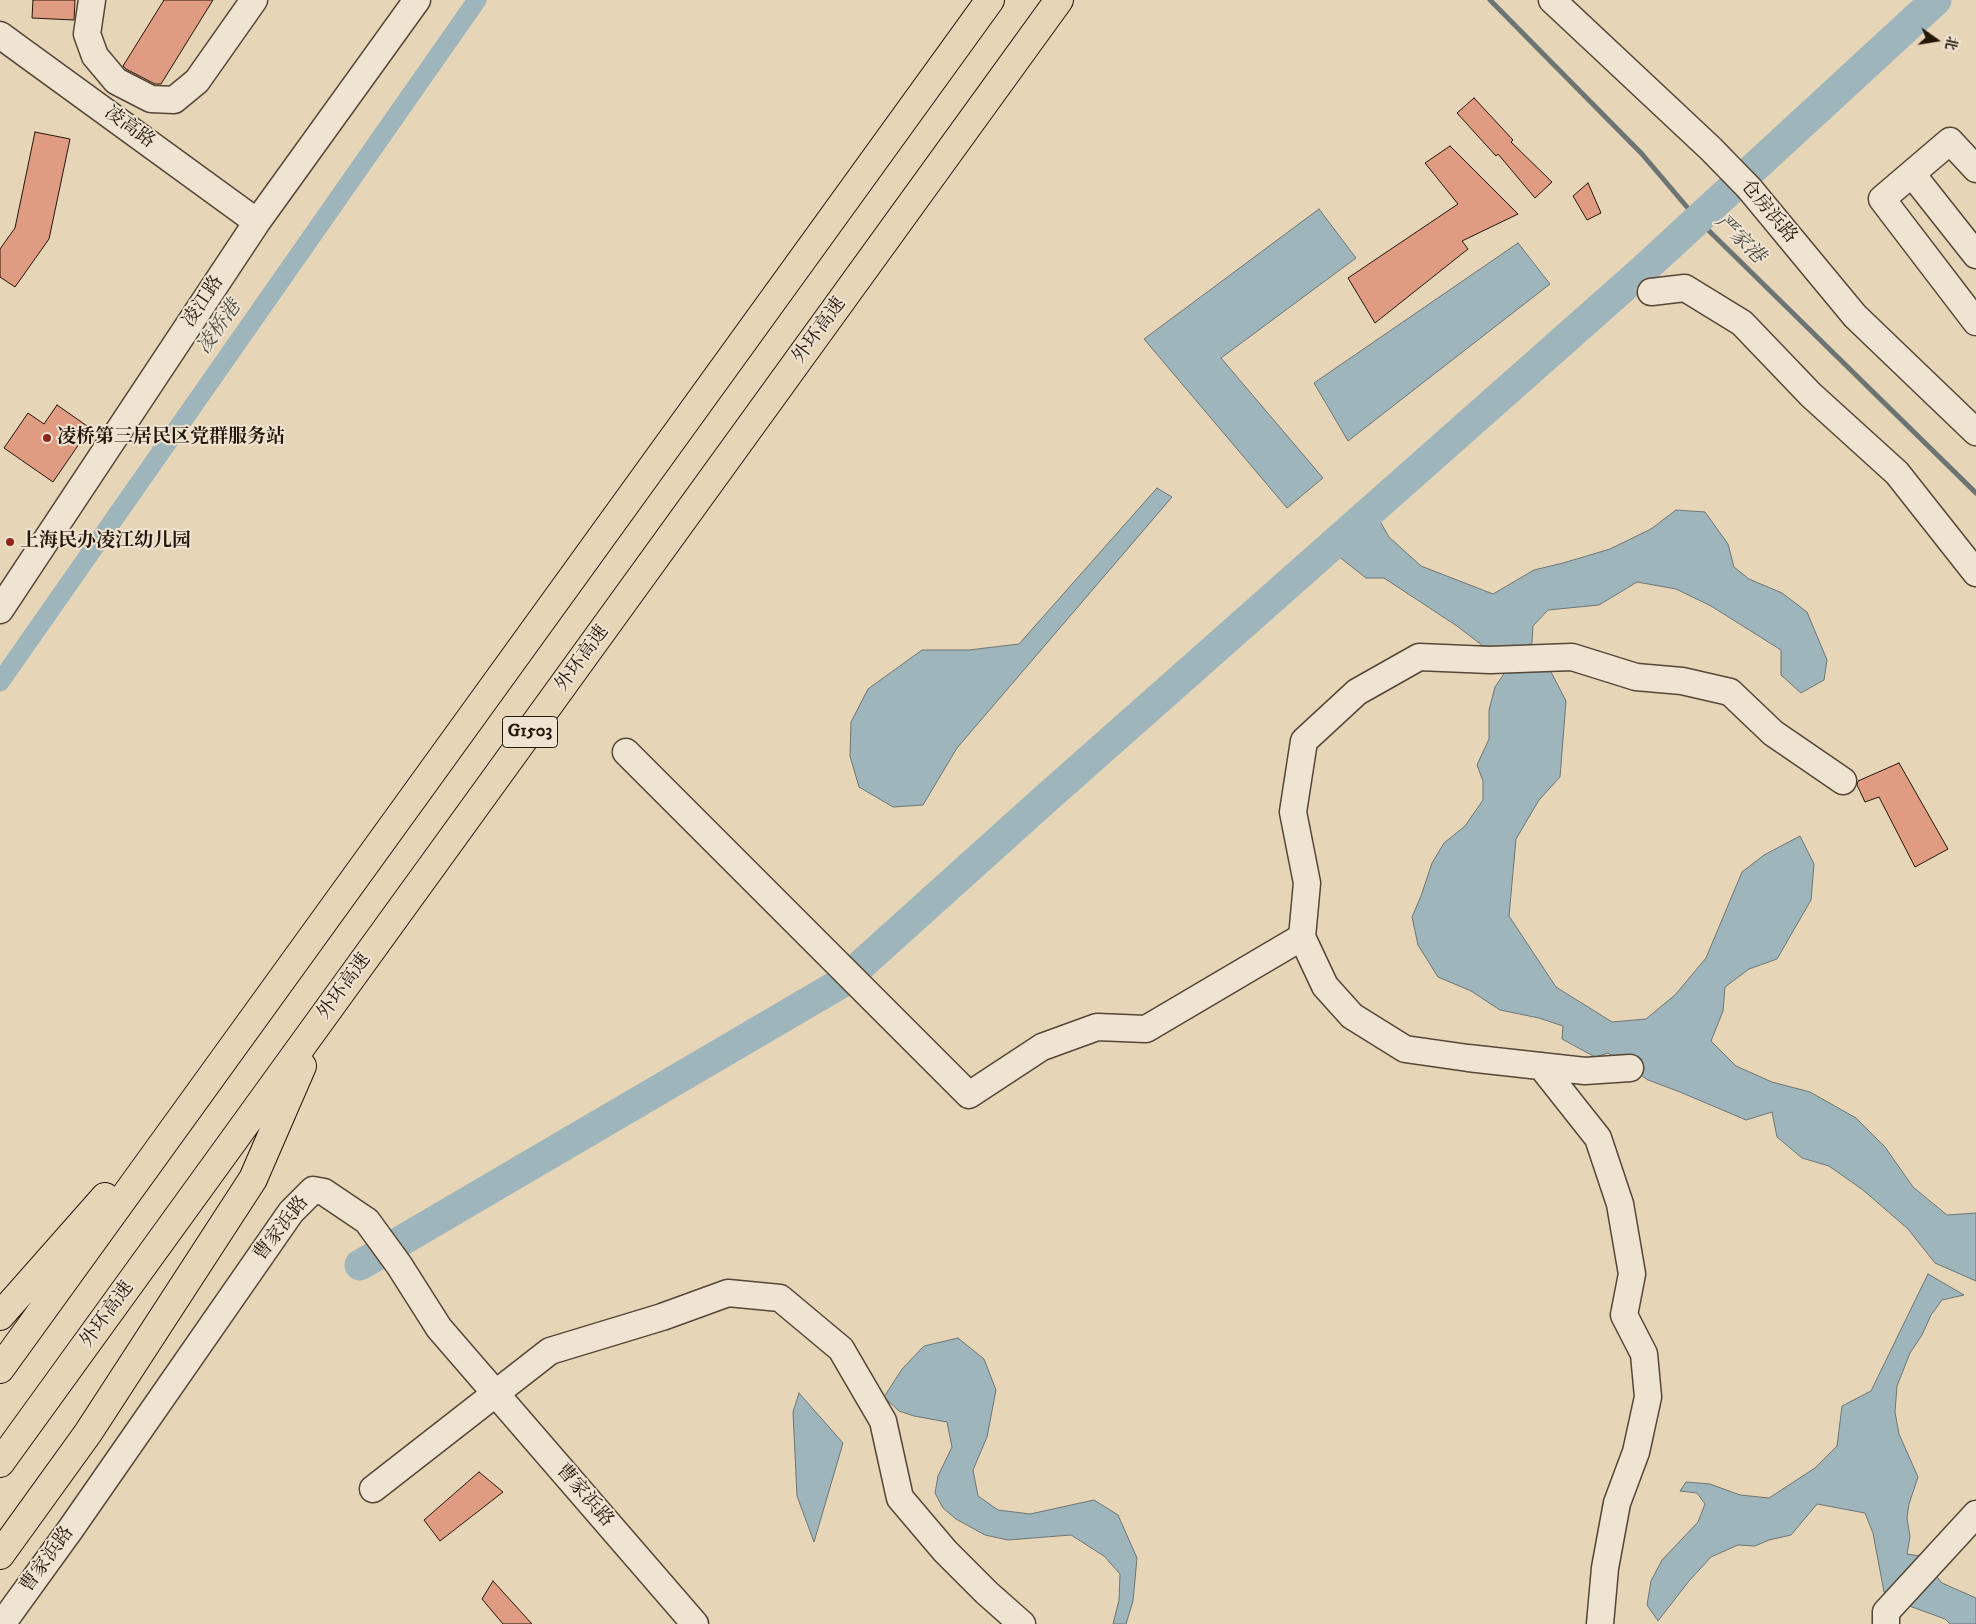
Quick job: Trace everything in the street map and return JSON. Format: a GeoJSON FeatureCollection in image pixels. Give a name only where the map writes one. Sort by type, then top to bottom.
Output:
{"type":"FeatureCollection","features":[{"type":"Feature","properties":{"kind":"highway","name":"G1503"},"geometry":{"type":"LineString","coordinates":[[0,1369],[990,0]]}},
{"type":"Feature","properties":{"kind":"highway","name":"外环高速"},"geometry":{"type":"LineString","coordinates":[[0,1464],[1059,0]]}},
{"type":"Feature","properties":{"kind":"highway"},"geometry":{"type":"LineString","coordinates":[[0,1316],[97,1208],[194,1084],[287,972]]}},
{"type":"Feature","properties":{"kind":"highway"},"geometry":{"type":"LineString","coordinates":[[0,1554],[88,1433],[253,1179],[324,1017]]}},
{"type":"Feature","properties":{"kind":"street"},"geometry":{"type":"LineString","coordinates":[[92,0],[88,34],[96,56],[116,81],[151,99],[174,100],[197,81],[254,0]]}},
{"type":"Feature","properties":{"kind":"street","name":"凌江路"},"geometry":{"type":"LineString","coordinates":[[0,610],[258,222],[416,0]]}},
{"type":"Feature","properties":{"kind":"street","name":"仓房浜路"},"geometry":{"type":"LineString","coordinates":[[1552,0],[1711,149],[1749,188],[1856,316],[1976,432]]}},
{"type":"Feature","properties":{"kind":"street","name":"凌高路"},"geometry":{"type":"LineString","coordinates":[[0,36],[258,222]]}},
{"type":"Feature","properties":{"kind":"street"},"geometry":{"type":"LineString","coordinates":[[1976,169],[1950,141],[1882,199],[1976,322]]}},
{"type":"Feature","properties":{"kind":"street"},"geometry":{"type":"LineString","coordinates":[[1912,174],[1976,255]]}},
{"type":"Feature","properties":{"kind":"street"},"geometry":{"type":"LineString","coordinates":[[1651,292],[1685,288],[1742,323],[1811,395],[1897,473],[1976,572]]}},
{"type":"Feature","properties":{"kind":"street"},"geometry":{"type":"LineString","coordinates":[[1630,1068],[1585,1071],[1405,1049],[1352,1016],[1325,986],[1302,936],[1308,883],[1293,812],[1304,741],[1357,692],[1420,657],[1490,660],[1572,657],[1636,677],[1682,681],[1730,692],[1773,733],[1843,781]]}},
{"type":"Feature","properties":{"kind":"street"},"geometry":{"type":"LineString","coordinates":[[626,752],[969,1095],[1042,1047],[1097,1027],[1146,1029],[1302,936]]}},
{"type":"Feature","properties":{"kind":"street"},"geometry":{"type":"LineString","coordinates":[[1541,1066],[1598,1138],[1620,1204],[1632,1274],[1624,1315],[1644,1354],[1648,1398],[1636,1452],[1617,1504],[1605,1568],[1600,1624]]}},
{"type":"Feature","properties":{"kind":"street","name":"曹家浜路"},"geometry":{"type":"LineString","coordinates":[[2,1624],[291,1212],[313,1190],[324,1192],[367,1221],[399,1265],[438,1328],[695,1624]]}},
{"type":"Feature","properties":{"kind":"street"},"geometry":{"type":"LineString","coordinates":[[373,1489],[550,1351],[662,1317],[728,1293],[780,1298],[842,1349],[883,1421],[900,1498],[945,1551],[987,1593],[1022,1624]]}},
{"type":"Feature","properties":{"kind":"street"},"geometry":{"type":"LineString","coordinates":[[1886,1624],[1886,1612],[1976,1514]]}},
{"type":"Feature","properties":{"kind":"water"},"geometry":{"type":"Polygon","coordinates":[[[1319,209],[1356,258],[1221,358],[1323,478],[1287,508],[1144,339],[1319,209]]]}},
{"type":"Feature","properties":{"kind":"water"},"geometry":{"type":"Polygon","coordinates":[[[1518,243],[1550,284],[1348,441],[1314,383],[1518,243]]]}},
{"type":"Feature","properties":{"kind":"water"},"geometry":{"type":"Polygon","coordinates":[[[1157,488],[1172,497],[957,748],[923,805],[893,807],[859,787],[850,756],[851,722],[868,689],[922,650],[969,650],[1019,644],[1157,488]]]}},
{"type":"Feature","properties":{"kind":"water"},"geometry":{"type":"Polygon","coordinates":[[[1373,509],[1389,537],[1421,566],[1493,594],[1534,570],[1610,549],[1651,529],[1676,510],[1705,512],[1728,544],[1734,567],[1749,579],[1782,593],[1807,612],[1827,660],[1824,680],[1801,693],[1781,675],[1781,650],[1711,606],[1676,589],[1637,582],[1599,605],[1548,610],[1533,626],[1532,643],[1515,652],[1483,646],[1457,626],[1384,578],[1366,578],[1328,548],[1373,509]]]}},
{"type":"Feature","properties":{"kind":"water"},"geometry":{"type":"Polygon","coordinates":[[[1512,662],[1549,668],[1566,701],[1560,777],[1539,800],[1516,839],[1509,916],[1556,987],[1612,1022],[1646,1019],[1675,995],[1706,958],[1742,872],[1764,855],[1800,836],[1814,864],[1811,900],[1777,959],[1749,969],[1725,987],[1723,1011],[1711,1041],[1736,1066],[1772,1082],[1810,1092],[1856,1118],[1885,1147],[1913,1187],[1947,1215],[1976,1213],[1976,1281],[1935,1263],[1908,1229],[1863,1190],[1829,1166],[1802,1158],[1777,1137],[1772,1112],[1746,1120],[1648,1080],[1608,1053],[1595,1057],[1562,1039],[1563,1026],[1539,1018],[1500,1010],[1471,991],[1438,977],[1418,945],[1412,917],[1432,863],[1444,843],[1465,826],[1483,800],[1483,781],[1477,765],[1489,739],[1489,710],[1495,687],[1512,662]]]}},
{"type":"Feature","properties":{"kind":"water"},"geometry":{"type":"Polygon","coordinates":[[[1928,1274],[1964,1295],[1942,1300],[1931,1315],[1922,1335],[1910,1353],[1897,1386],[1895,1412],[1899,1434],[1918,1477],[1909,1504],[1907,1518],[1910,1537],[1907,1554],[1920,1556],[1942,1583],[1976,1598],[1976,1624],[1950,1624],[1945,1619],[1912,1607],[1884,1592],[1873,1533],[1865,1513],[1817,1504],[1791,1535],[1769,1540],[1755,1546],[1738,1545],[1711,1557],[1689,1581],[1658,1621],[1647,1605],[1651,1581],[1662,1560],[1698,1522],[1705,1504],[1697,1493],[1680,1491],[1686,1482],[1710,1484],[1740,1495],[1769,1498],[1815,1468],[1837,1446],[1842,1406],[1871,1391],[1928,1274]]]}},
{"type":"Feature","properties":{"kind":"water"},"geometry":{"type":"Polygon","coordinates":[[[958,1338],[984,1359],[996,1390],[987,1437],[973,1470],[978,1496],[998,1510],[1030,1514],[1094,1500],[1118,1515],[1137,1558],[1133,1601],[1126,1624],[1113,1624],[1119,1600],[1120,1574],[1104,1556],[1071,1535],[1008,1540],[985,1535],[956,1519],[943,1508],[935,1493],[938,1476],[952,1447],[947,1422],[914,1416],[899,1411],[884,1397],[902,1369],[924,1346],[958,1338]]]}},
{"type":"Feature","properties":{"kind":"water"},"geometry":{"type":"Polygon","coordinates":[[[799,1393],[843,1443],[814,1542],[797,1496],[793,1412],[799,1393]]]}},
{"type":"Feature","properties":{"kind":"building"},"geometry":{"type":"Polygon","coordinates":[[[33,0],[75,0],[74,20],[32,18],[33,0]]]}},
{"type":"Feature","properties":{"kind":"building"},"geometry":{"type":"Polygon","coordinates":[[[164,0],[213,0],[161,84],[155,84],[123,66],[164,0]]]}},
{"type":"Feature","properties":{"kind":"building"},"geometry":{"type":"Polygon","coordinates":[[[1474,98],[1513,140],[1511,142],[1552,182],[1535,198],[1498,154],[1496,156],[1457,113],[1474,98]]]}},
{"type":"Feature","properties":{"kind":"building"},"geometry":{"type":"Polygon","coordinates":[[[35,132],[70,139],[49,239],[15,287],[0,277],[0,249],[15,228],[35,132]]]}},
{"type":"Feature","properties":{"kind":"building"},"geometry":{"type":"Polygon","coordinates":[[[1450,146],[1518,214],[1462,241],[1468,249],[1375,323],[1348,278],[1458,204],[1425,163],[1450,146]]]}},
{"type":"Feature","properties":{"kind":"building"},"geometry":{"type":"Polygon","coordinates":[[[1588,183],[1601,213],[1587,220],[1573,196],[1588,183]]]}},
{"type":"Feature","properties":{"kind":"building","name":"凌桥第三居民区党群服务站"},"geometry":{"type":"Polygon","coordinates":[[[57,405],[90,428],[53,482],[4,448],[28,413],[44,424],[57,405]]]}},
{"type":"Feature","properties":{"kind":"building"},"geometry":{"type":"Polygon","coordinates":[[[1899,763],[1948,849],[1915,867],[1879,797],[1865,802],[1857,785],[1858,781],[1899,763]]]}},
{"type":"Feature","properties":{"kind":"building"},"geometry":{"type":"Polygon","coordinates":[[[479,1472],[503,1492],[440,1541],[424,1520],[479,1472]]]}},
{"type":"Feature","properties":{"kind":"building"},"geometry":{"type":"Polygon","coordinates":[[[493,1581],[532,1624],[503,1624],[482,1599],[493,1581]]]}},
{"type":"Feature","properties":{"kind":"waterway","name":"凌桥港"},"geometry":{"type":"LineString","coordinates":[[0,682],[477,0]]}},
{"type":"Feature","properties":{"kind":"waterway","name":"严家港"},"geometry":{"type":"LineString","coordinates":[[1490,0],[1642,154],[1698,220],[1976,493]]}},
{"type":"Feature","properties":{"kind":"waterway"},"geometry":{"type":"LineString","coordinates":[[360,1265],[841,983],[1042,802],[1642,271],[1936,0]]}},
{"type":"Feature","properties":{"kind":"place","name":"凌桥第三居民区党群服务站"},"geometry":{"type":"Point","coordinates":[47,438]}},
{"type":"Feature","properties":{"kind":"place","name":"上海民办凌江幼儿园"},"geometry":{"type":"Point","coordinates":[10,542]}}]}
